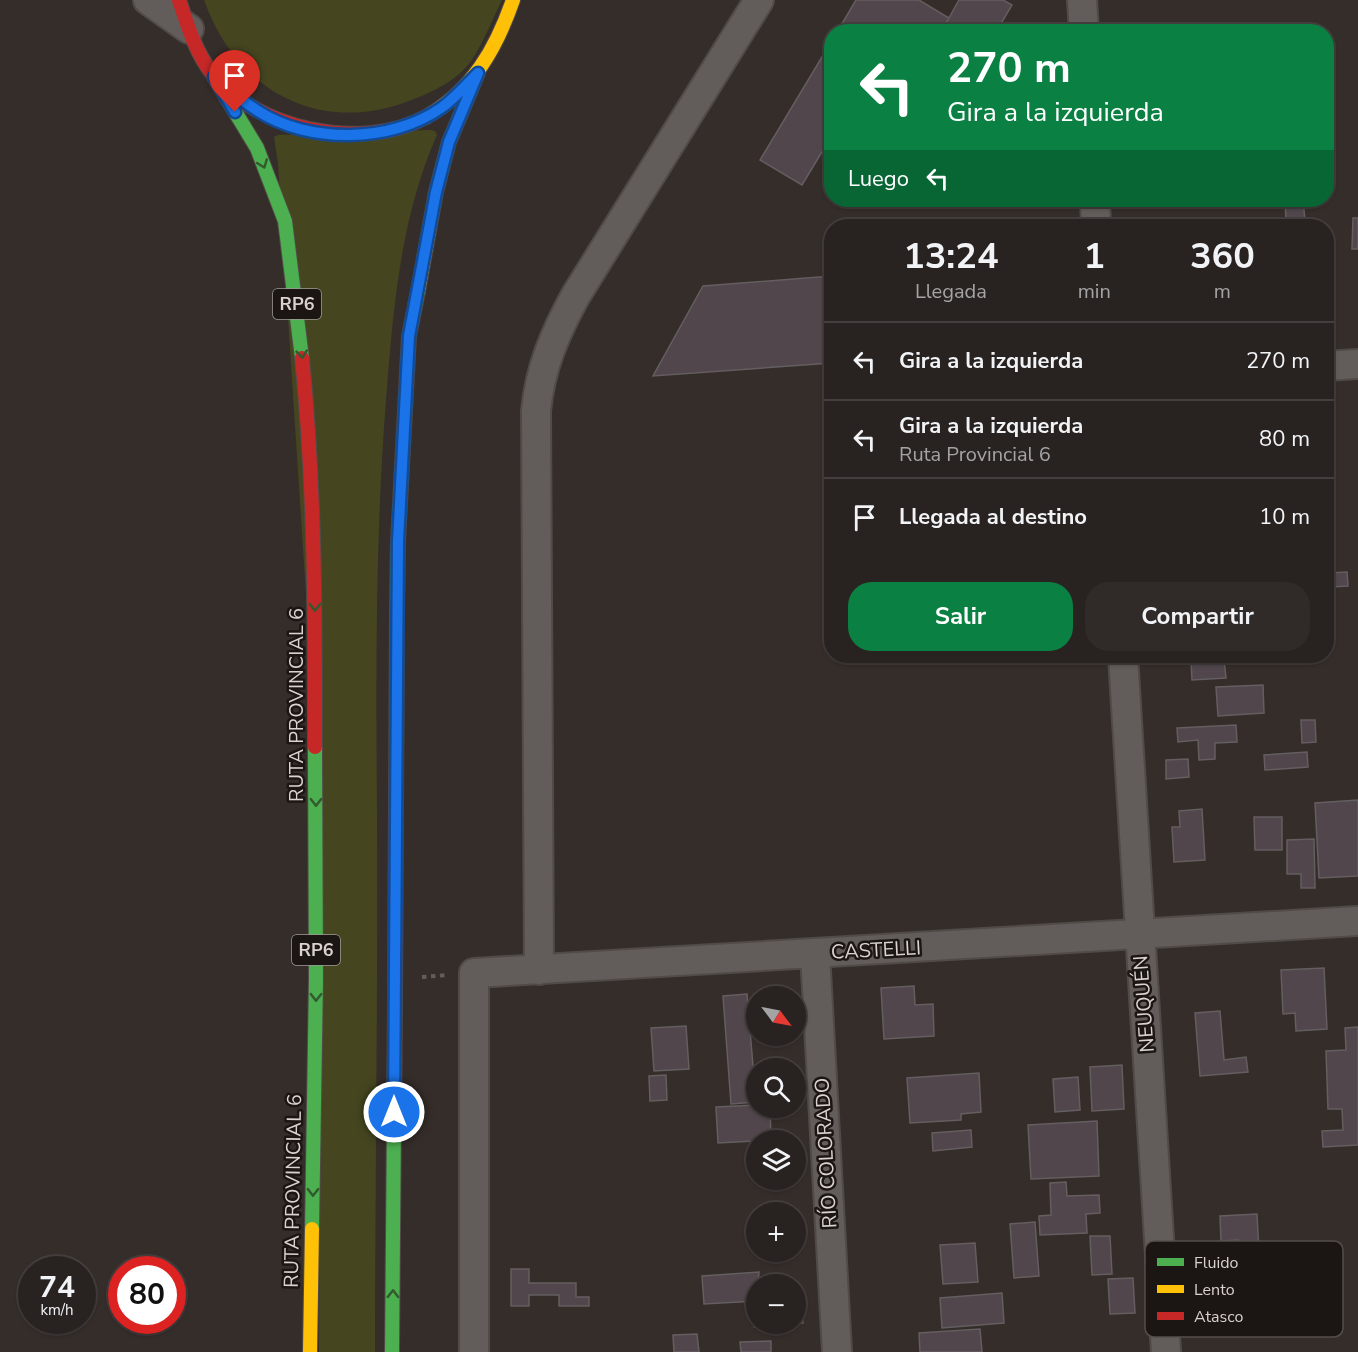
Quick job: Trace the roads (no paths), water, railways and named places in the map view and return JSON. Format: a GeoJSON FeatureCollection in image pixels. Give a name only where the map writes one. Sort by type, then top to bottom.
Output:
{"type":"FeatureCollection","features":[{"type":"Feature","properties":{"kind":"highway","name":"RP6"},"geometry":{"type":"LineString","coordinates":[[179,0],[189,29],[214,77],[259,112],[282,123],[313,131],[345,135],[379,134],[408,126],[442,108],[478,73]]}},
{"type":"Feature","properties":{"kind":"highway","name":"RP6"},"geometry":{"type":"LineString","coordinates":[[392,1352],[398,541],[409,336],[436,192],[449,142],[478,73],[507,20],[513,0]]}},
{"type":"Feature","properties":{"kind":"highway","name":"RUTA PROVINCIAL 6"},"geometry":{"type":"LineString","coordinates":[[214,77],[257,148],[285,221],[306,402],[315,561],[316,979],[310,1352]]}},
{"type":"Feature","properties":{"kind":"street"},"geometry":{"type":"LineString","coordinates":[[148,0],[189,29]]}},
{"type":"Feature","properties":{"kind":"street"},"geometry":{"type":"LineString","coordinates":[[539,970],[536,411],[542,370],[558,326],[576,295],[759,0]]}},
{"type":"Feature","properties":{"kind":"street"},"geometry":{"type":"LineString","coordinates":[[1082,0],[1084,24]]}},
{"type":"Feature","properties":{"kind":"street"},"geometry":{"type":"LineString","coordinates":[[1334,366],[1358,364]]}},
{"type":"Feature","properties":{"kind":"street","name":"NEUQUÉN"},"geometry":{"type":"LineString","coordinates":[[1123,663],[1159,1241]]}},
{"type":"Feature","properties":{"kind":"street","name":"CASTELLI"},"geometry":{"type":"LineString","coordinates":[[474,1352],[474,974],[1358,921]]}},
{"type":"Feature","properties":{"kind":"street","name":"RÍO COLORADO"},"geometry":{"type":"LineString","coordinates":[[815,954],[837,1352]]}},
{"type":"Feature","properties":{"kind":"street","name":"NEUQUÉN"},"geometry":{"type":"LineString","coordinates":[[1165,1337],[1166,1352]]}}]}
